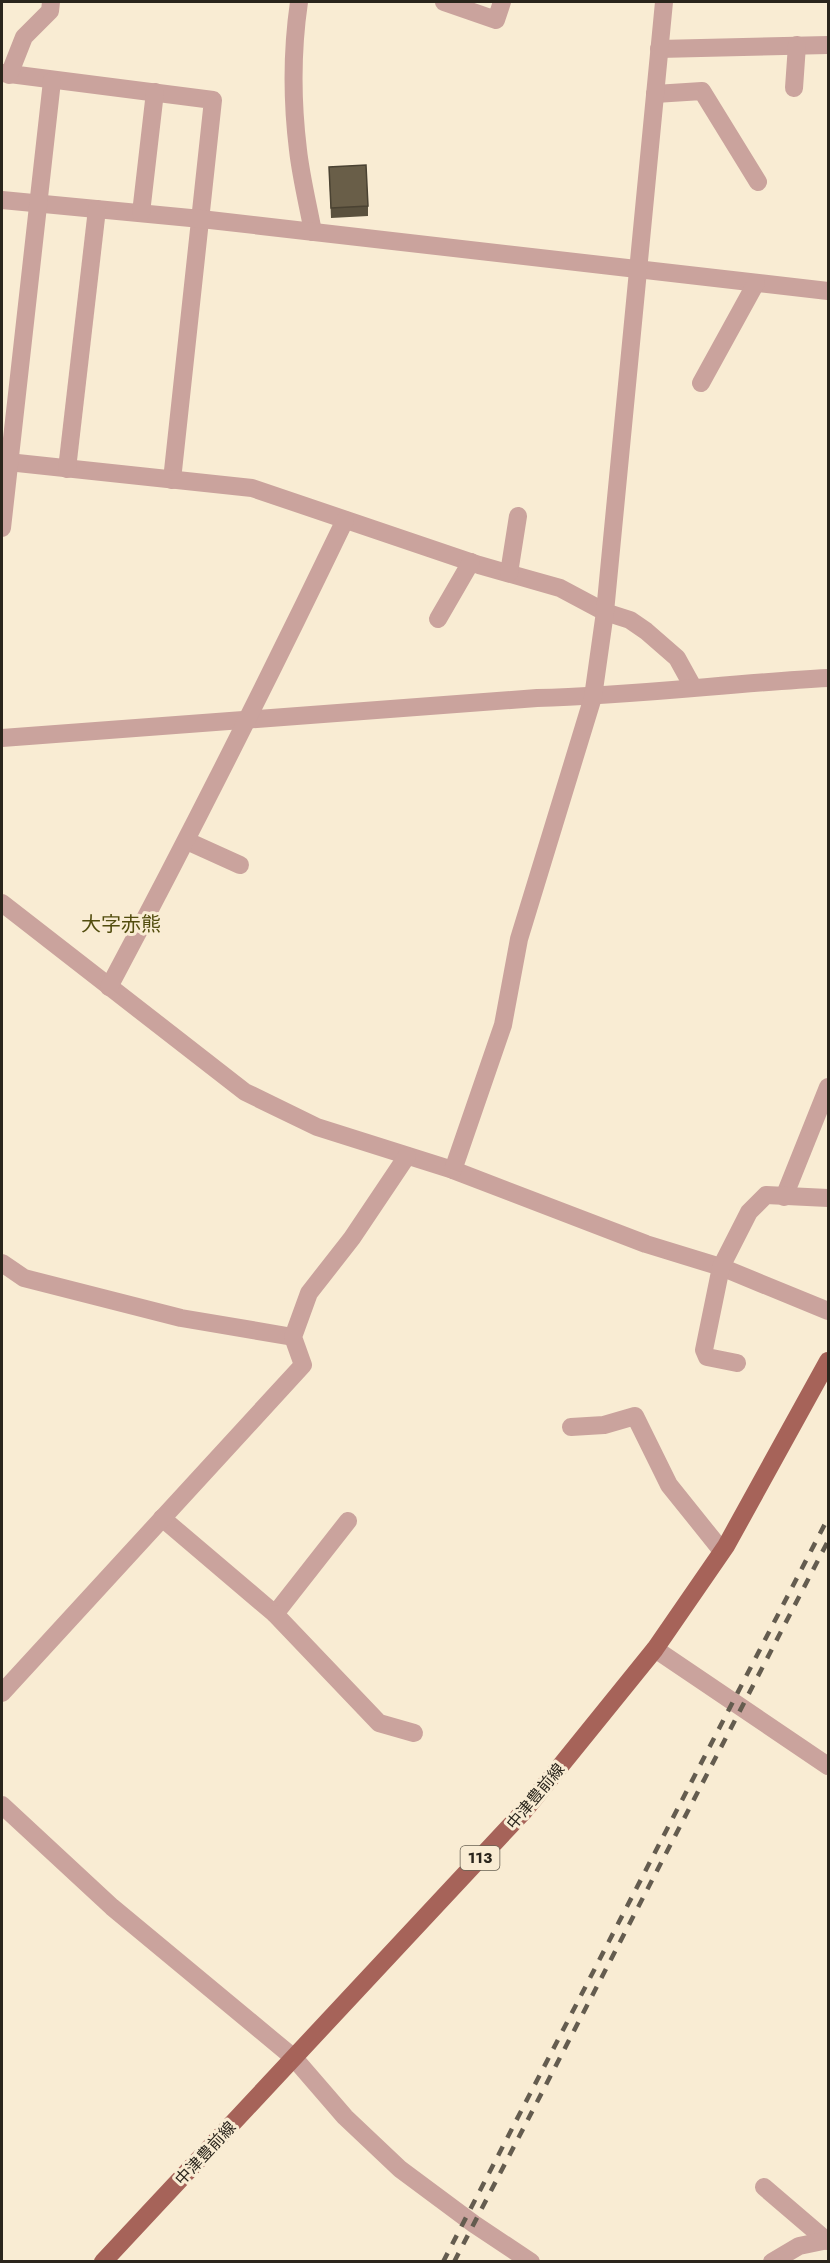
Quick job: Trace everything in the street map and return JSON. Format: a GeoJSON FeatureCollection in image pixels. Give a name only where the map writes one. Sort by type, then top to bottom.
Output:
{"type":"FeatureCollection","features":[{"type":"Feature","properties":{"kind":"main road","name":"中津豊前線"},"geometry":{"type":"LineString","coordinates":[[103,2262],[524,1811],[655,1649],[723,1551],[797,1421],[828,1361]]}},
{"type":"Feature","properties":{"kind":"street"},"geometry":{"type":"LineString","coordinates":[[51,2],[50,11],[24,38],[5,74],[213,100],[172,480]]}},
{"type":"Feature","properties":{"kind":"street"},"geometry":{"type":"LineString","coordinates":[[299,2],[294,67],[297,141],[313,232]]}},
{"type":"Feature","properties":{"kind":"street"},"geometry":{"type":"LineString","coordinates":[[444,2],[496,20],[502,2]]}},
{"type":"Feature","properties":{"kind":"street"},"geometry":{"type":"LineString","coordinates":[[453,1170],[503,1025],[519,939],[593,697],[605,612],[664,2]]}},
{"type":"Feature","properties":{"kind":"street"},"geometry":{"type":"LineString","coordinates":[[794,88],[796,45]]}},
{"type":"Feature","properties":{"kind":"street"},"geometry":{"type":"LineString","coordinates":[[659,49],[828,45]]}},
{"type":"Feature","properties":{"kind":"street"},"geometry":{"type":"LineString","coordinates":[[2,528],[8,462],[10,368],[39,204],[52,81]]}},
{"type":"Feature","properties":{"kind":"street"},"geometry":{"type":"LineString","coordinates":[[655,94],[702,91],[758,182]]}},
{"type":"Feature","properties":{"kind":"street"},"geometry":{"type":"LineString","coordinates":[[141,213],[155,92]]}},
{"type":"Feature","properties":{"kind":"street"},"geometry":{"type":"LineString","coordinates":[[2,200],[201,219],[828,291]]}},
{"type":"Feature","properties":{"kind":"street"},"geometry":{"type":"LineString","coordinates":[[67,469],[97,209]]}},
{"type":"Feature","properties":{"kind":"street"},"geometry":{"type":"LineString","coordinates":[[701,383],[756,283]]}},
{"type":"Feature","properties":{"kind":"street"},"geometry":{"type":"LineString","coordinates":[[8,462],[252,488],[471,562],[560,588],[605,612],[630,620],[663,644],[677,658],[693,687]]}},
{"type":"Feature","properties":{"kind":"street"},"geometry":{"type":"LineString","coordinates":[[509,573],[518,516]]}},
{"type":"Feature","properties":{"kind":"street"},"geometry":{"type":"LineString","coordinates":[[108,987],[187,841],[257,704],[345,520]]}},
{"type":"Feature","properties":{"kind":"street"},"geometry":{"type":"LineString","coordinates":[[438,620],[471,562]]}},
{"type":"Feature","properties":{"kind":"street"},"geometry":{"type":"LineString","coordinates":[[2,738],[537,698],[593,697],[693,687],[828,678]]}},
{"type":"Feature","properties":{"kind":"street"},"geometry":{"type":"LineString","coordinates":[[187,841],[240,865]]}},
{"type":"Feature","properties":{"kind":"street"},"geometry":{"type":"LineString","coordinates":[[2,903],[245,1092],[317,1127],[453,1170],[646,1244],[721,1267],[828,1311]]}},
{"type":"Feature","properties":{"kind":"street"},"geometry":{"type":"LineString","coordinates":[[784,1197],[828,1087]]}},
{"type":"Feature","properties":{"kind":"street"},"geometry":{"type":"LineString","coordinates":[[2,1693],[303,1365],[293,1337],[309,1293],[352,1238],[407,1156]]}},
{"type":"Feature","properties":{"kind":"street"},"geometry":{"type":"LineString","coordinates":[[737,1363],[707,1357],[704,1350],[721,1267],[749,1212],[766,1195],[828,1197]]}},
{"type":"Feature","properties":{"kind":"street"},"geometry":{"type":"LineString","coordinates":[[2,1263],[24,1278],[181,1318],[293,1337]]}},
{"type":"Feature","properties":{"kind":"street"},"geometry":{"type":"LineString","coordinates":[[571,1427],[604,1425],[635,1416],[669,1485],[723,1551]]}},
{"type":"Feature","properties":{"kind":"street"},"geometry":{"type":"LineString","coordinates":[[162,1518],[275,1614],[379,1723],[414,1733]]}},
{"type":"Feature","properties":{"kind":"street"},"geometry":{"type":"LineString","coordinates":[[275,1614],[348,1521]]}},
{"type":"Feature","properties":{"kind":"street"},"geometry":{"type":"LineString","coordinates":[[655,1649],[828,1766]]}},
{"type":"Feature","properties":{"kind":"street"},"geometry":{"type":"LineString","coordinates":[[2,1806],[112,1908],[294,2058],[345,2117],[400,2169],[474,2224],[531,2262]]}},
{"type":"Feature","properties":{"kind":"street"},"geometry":{"type":"LineString","coordinates":[[764,2187],[828,2240]]}},
{"type":"Feature","properties":{"kind":"street"},"geometry":{"type":"LineString","coordinates":[[772,2262],[799,2246],[828,2240]]}},
{"type":"Feature","properties":{"kind":"building"},"geometry":{"type":"Polygon","coordinates":[[[366,165],[368,206],[331,208],[329,167],[366,165]]]}},
{"type":"Feature","properties":{"kind":"railway"},"geometry":{"type":"LineString","coordinates":[[443,2262],[828,1518]]}},
{"type":"Feature","properties":{"kind":"railway"},"geometry":{"type":"LineString","coordinates":[[454,2262],[828,1541]]}},
{"type":"Feature","properties":{"kind":"district","name":"大字赤熊"},"geometry":{"type":"Point","coordinates":[121,924]}}]}
